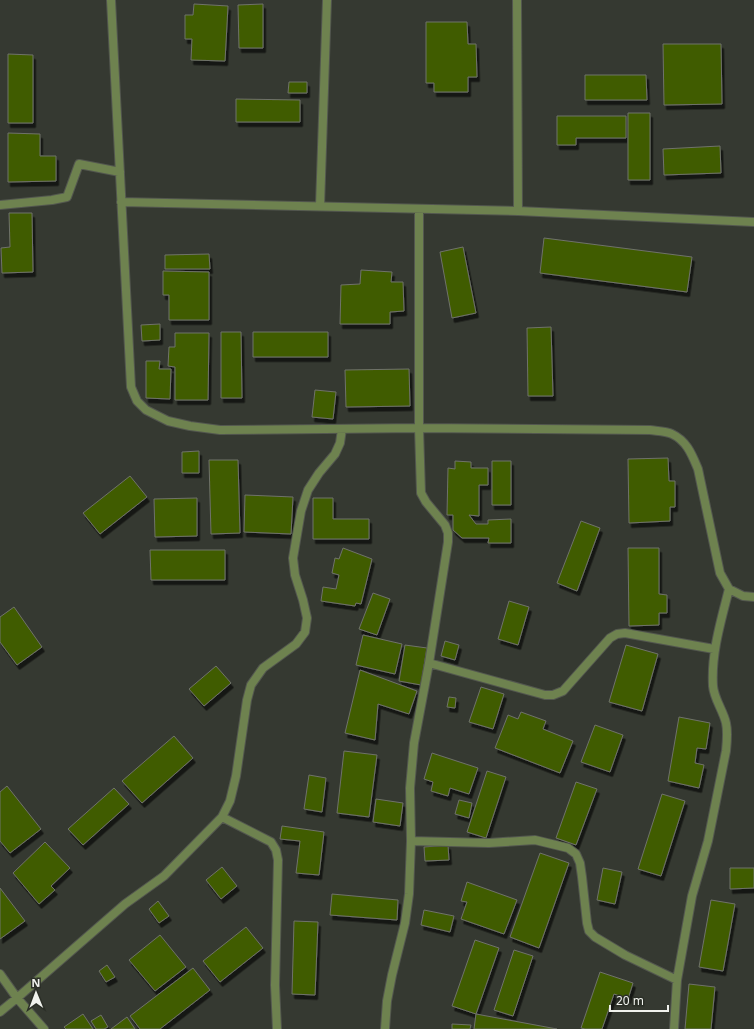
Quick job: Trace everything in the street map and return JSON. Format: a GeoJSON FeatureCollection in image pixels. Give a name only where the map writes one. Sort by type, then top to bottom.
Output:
{"type":"FeatureCollection","features":[{"type":"Feature","properties":{"kind":"street"},"geometry":{"type":"LineString","coordinates":[[111,0],[131,387],[137,401],[146,410],[168,421],[220,430],[419,428],[650,430],[672,434],[684,443],[692,454],[698,469],[720,573],[729,589],[743,596],[754,597]]}},
{"type":"Feature","properties":{"kind":"street"},"geometry":{"type":"LineString","coordinates":[[320,206],[327,0]]}},
{"type":"Feature","properties":{"kind":"street"},"geometry":{"type":"LineString","coordinates":[[516,0],[518,211]]}},
{"type":"Feature","properties":{"kind":"street"},"geometry":{"type":"LineString","coordinates":[[0,205],[52,200],[67,197],[79,164],[120,172]]}},
{"type":"Feature","properties":{"kind":"street"},"geometry":{"type":"LineString","coordinates":[[121,202],[518,211],[754,222]]}},
{"type":"Feature","properties":{"kind":"street"},"geometry":{"type":"LineString","coordinates":[[386,1029],[387,1001],[405,923],[408,894],[412,841],[410,788],[414,743],[429,663],[448,542],[448,533],[445,525],[426,502],[421,493],[419,428],[419,209]]}},
{"type":"Feature","properties":{"kind":"street"},"geometry":{"type":"LineString","coordinates":[[0,1012],[125,904],[164,876],[222,817],[230,801],[236,776],[247,700],[252,685],[263,668],[296,644],[305,632],[307,618],[295,575],[293,558],[301,511],[308,490],[319,473],[335,454],[340,443],[342,429]]}},
{"type":"Feature","properties":{"kind":"street"},"geometry":{"type":"LineString","coordinates":[[674,1029],[677,980],[692,896],[708,841],[726,751],[726,722],[714,695],[713,685],[714,649],[729,589]]}},
{"type":"Feature","properties":{"kind":"street"},"geometry":{"type":"LineString","coordinates":[[429,663],[545,695],[553,695],[563,691],[610,638],[617,634],[626,633],[714,649]]}},
{"type":"Feature","properties":{"kind":"street"},"geometry":{"type":"LineString","coordinates":[[222,817],[270,842],[276,850],[278,860],[275,985],[276,1029]]}},
{"type":"Feature","properties":{"kind":"street"},"geometry":{"type":"LineString","coordinates":[[412,841],[490,844],[535,840],[568,848],[576,854],[580,863],[589,931],[595,937],[625,955],[677,980]]}},
{"type":"Feature","properties":{"kind":"street"},"geometry":{"type":"LineString","coordinates":[[0,974],[17,998],[44,1029]]}},
{"type":"Feature","properties":{"kind":"building"},"geometry":{"type":"Polygon","coordinates":[[[194,4],[228,6],[225,61],[191,60],[192,39],[185,39],[185,15],[193,15],[194,4]]]}},
{"type":"Feature","properties":{"kind":"building"},"geometry":{"type":"Polygon","coordinates":[[[263,4],[263,48],[239,48],[238,5],[263,4]]]}},
{"type":"Feature","properties":{"kind":"building"},"geometry":{"type":"Polygon","coordinates":[[[426,22],[467,22],[468,44],[476,44],[477,77],[468,77],[468,92],[434,92],[434,83],[426,83],[426,22]]]}},
{"type":"Feature","properties":{"kind":"building"},"geometry":{"type":"Polygon","coordinates":[[[663,44],[721,44],[722,104],[664,105],[663,44]]]}},
{"type":"Feature","properties":{"kind":"building"},"geometry":{"type":"Polygon","coordinates":[[[8,54],[33,55],[33,123],[8,123],[8,54]]]}},
{"type":"Feature","properties":{"kind":"building"},"geometry":{"type":"Polygon","coordinates":[[[585,75],[646,75],[647,100],[585,100],[585,75]]]}},
{"type":"Feature","properties":{"kind":"building"},"geometry":{"type":"Polygon","coordinates":[[[289,82],[307,82],[307,93],[288,93],[289,82]]]}},
{"type":"Feature","properties":{"kind":"building"},"geometry":{"type":"Polygon","coordinates":[[[236,99],[300,100],[300,122],[236,122],[236,99]]]}},
{"type":"Feature","properties":{"kind":"building"},"geometry":{"type":"Polygon","coordinates":[[[628,113],[650,113],[650,180],[628,180],[628,113]]]}},
{"type":"Feature","properties":{"kind":"building"},"geometry":{"type":"Polygon","coordinates":[[[557,116],[626,116],[626,138],[576,138],[576,145],[557,145],[557,116]]]}},
{"type":"Feature","properties":{"kind":"building"},"geometry":{"type":"Polygon","coordinates":[[[8,133],[40,134],[40,156],[56,156],[56,181],[8,182],[8,133]]]}},
{"type":"Feature","properties":{"kind":"building"},"geometry":{"type":"Polygon","coordinates":[[[720,146],[721,173],[664,175],[663,149],[720,146]]]}},
{"type":"Feature","properties":{"kind":"building"},"geometry":{"type":"Polygon","coordinates":[[[9,213],[32,213],[33,272],[2,273],[1,248],[10,247],[9,213]]]}},
{"type":"Feature","properties":{"kind":"building"},"geometry":{"type":"Polygon","coordinates":[[[544,238],[692,257],[687,292],[540,273],[544,238]]]}},
{"type":"Feature","properties":{"kind":"building"},"geometry":{"type":"Polygon","coordinates":[[[463,247],[476,313],[452,318],[440,252],[463,247]]]}},
{"type":"Feature","properties":{"kind":"building"},"geometry":{"type":"Polygon","coordinates":[[[209,254],[210,269],[165,269],[165,255],[209,254]]]}},
{"type":"Feature","properties":{"kind":"building"},"geometry":{"type":"Polygon","coordinates":[[[361,270],[392,272],[391,282],[403,282],[404,311],[390,312],[390,324],[340,324],[341,285],[360,284],[361,270]]]}},
{"type":"Feature","properties":{"kind":"building"},"geometry":{"type":"Polygon","coordinates":[[[163,271],[209,272],[209,320],[169,320],[169,295],[163,295],[163,271]]]}},
{"type":"Feature","properties":{"kind":"building"},"geometry":{"type":"Polygon","coordinates":[[[160,324],[160,340],[142,341],[141,325],[160,324]]]}},
{"type":"Feature","properties":{"kind":"building"},"geometry":{"type":"Polygon","coordinates":[[[551,327],[553,396],[528,396],[527,328],[551,327]]]}},
{"type":"Feature","properties":{"kind":"building"},"geometry":{"type":"Polygon","coordinates":[[[221,332],[241,332],[242,398],[221,398],[221,332]]]}},
{"type":"Feature","properties":{"kind":"building"},"geometry":{"type":"Polygon","coordinates":[[[253,332],[328,332],[328,357],[253,357],[253,332]]]}},
{"type":"Feature","properties":{"kind":"building"},"geometry":{"type":"Polygon","coordinates":[[[175,333],[209,333],[208,400],[175,400],[175,367],[168,366],[169,347],[175,347],[175,333]]]}},
{"type":"Feature","properties":{"kind":"building"},"geometry":{"type":"Polygon","coordinates":[[[146,361],[160,361],[159,369],[171,369],[170,399],[146,398],[146,361]]]}},
{"type":"Feature","properties":{"kind":"building"},"geometry":{"type":"Polygon","coordinates":[[[409,369],[410,406],[346,407],[345,370],[409,369]]]}},
{"type":"Feature","properties":{"kind":"building"},"geometry":{"type":"Polygon","coordinates":[[[315,390],[336,392],[333,419],[312,417],[315,390]]]}},
{"type":"Feature","properties":{"kind":"building"},"geometry":{"type":"Polygon","coordinates":[[[199,451],[199,473],[182,473],[182,452],[199,451]]]}},
{"type":"Feature","properties":{"kind":"building"},"geometry":{"type":"Polygon","coordinates":[[[668,458],[669,481],[675,481],[675,507],[670,507],[670,521],[629,523],[628,459],[668,458]]]}},
{"type":"Feature","properties":{"kind":"building"},"geometry":{"type":"Polygon","coordinates":[[[209,460],[238,460],[240,533],[211,534],[209,460]]]}},
{"type":"Feature","properties":{"kind":"building"},"geometry":{"type":"Polygon","coordinates":[[[455,461],[471,462],[471,468],[488,468],[488,485],[479,485],[479,516],[469,515],[476,524],[488,524],[488,520],[511,519],[511,543],[488,543],[489,538],[462,538],[453,530],[453,515],[447,515],[448,468],[455,469],[455,461]]]}},
{"type":"Feature","properties":{"kind":"building"},"geometry":{"type":"Polygon","coordinates":[[[492,461],[511,461],[511,505],[492,505],[492,461]]]}},
{"type":"Feature","properties":{"kind":"building"},"geometry":{"type":"Polygon","coordinates":[[[130,476],[147,497],[100,534],[83,513],[130,476]]]}},
{"type":"Feature","properties":{"kind":"building"},"geometry":{"type":"Polygon","coordinates":[[[245,495],[293,497],[291,534],[244,532],[245,495]]]}},
{"type":"Feature","properties":{"kind":"building"},"geometry":{"type":"Polygon","coordinates":[[[197,498],[197,536],[155,537],[154,499],[197,498]]]}},
{"type":"Feature","properties":{"kind":"building"},"geometry":{"type":"Polygon","coordinates":[[[313,498],[333,498],[333,519],[369,519],[369,539],[313,539],[313,498]]]}},
{"type":"Feature","properties":{"kind":"building"},"geometry":{"type":"Polygon","coordinates":[[[581,521],[600,528],[577,591],[557,583],[581,521]]]}},
{"type":"Feature","properties":{"kind":"building"},"geometry":{"type":"Polygon","coordinates":[[[343,548],[372,559],[361,604],[356,603],[355,606],[321,601],[323,587],[336,589],[339,575],[332,573],[335,558],[339,559],[343,548]]]}},
{"type":"Feature","properties":{"kind":"building"},"geometry":{"type":"Polygon","coordinates":[[[628,548],[659,548],[659,594],[667,595],[667,613],[659,613],[659,625],[629,626],[628,548]]]}},
{"type":"Feature","properties":{"kind":"building"},"geometry":{"type":"Polygon","coordinates":[[[150,550],[225,550],[225,580],[151,580],[150,550]]]}},
{"type":"Feature","properties":{"kind":"building"},"geometry":{"type":"Polygon","coordinates":[[[373,593],[390,599],[377,635],[359,629],[373,593]]]}},
{"type":"Feature","properties":{"kind":"building"},"geometry":{"type":"Polygon","coordinates":[[[509,601],[529,607],[518,645],[498,639],[509,601]]]}},
{"type":"Feature","properties":{"kind":"building"},"geometry":{"type":"Polygon","coordinates":[[[14,607],[42,647],[17,665],[0,642],[0,617],[14,607]]]}},
{"type":"Feature","properties":{"kind":"building"},"geometry":{"type":"Polygon","coordinates":[[[363,635],[402,644],[395,674],[356,665],[363,635]]]}},
{"type":"Feature","properties":{"kind":"building"},"geometry":{"type":"Polygon","coordinates":[[[445,641],[459,645],[455,660],[441,656],[445,641]]]}},
{"type":"Feature","properties":{"kind":"building"},"geometry":{"type":"Polygon","coordinates":[[[405,645],[427,648],[421,685],[399,681],[405,645]]]}},
{"type":"Feature","properties":{"kind":"building"},"geometry":{"type":"Polygon","coordinates":[[[626,645],[658,654],[642,711],[609,702],[626,645]]]}},
{"type":"Feature","properties":{"kind":"building"},"geometry":{"type":"Polygon","coordinates":[[[216,666],[231,683],[204,706],[189,689],[216,666]]]}},
{"type":"Feature","properties":{"kind":"building"},"geometry":{"type":"Polygon","coordinates":[[[360,670],[417,691],[409,714],[378,704],[375,740],[345,733],[360,670]]]}},
{"type":"Feature","properties":{"kind":"building"},"geometry":{"type":"Polygon","coordinates":[[[481,687],[504,694],[493,729],[469,722],[481,687]]]}},
{"type":"Feature","properties":{"kind":"building"},"geometry":{"type":"Polygon","coordinates":[[[449,697],[456,698],[455,708],[447,707],[449,697]]]}},
{"type":"Feature","properties":{"kind":"building"},"geometry":{"type":"Polygon","coordinates":[[[521,712],[546,721],[543,729],[573,741],[560,773],[495,748],[508,715],[518,719],[521,712]]]}},
{"type":"Feature","properties":{"kind":"building"},"geometry":{"type":"Polygon","coordinates":[[[679,717],[710,723],[706,749],[697,748],[695,763],[704,765],[699,788],[668,781],[679,717]]]}},
{"type":"Feature","properties":{"kind":"building"},"geometry":{"type":"Polygon","coordinates":[[[595,725],[623,735],[610,772],[581,762],[595,725]]]}},
{"type":"Feature","properties":{"kind":"building"},"geometry":{"type":"Polygon","coordinates":[[[174,736],[193,758],[142,803],[122,781],[174,736]]]}},
{"type":"Feature","properties":{"kind":"building"},"geometry":{"type":"Polygon","coordinates":[[[344,751],[377,755],[369,817],[337,813],[344,751]]]}},
{"type":"Feature","properties":{"kind":"building"},"geometry":{"type":"Polygon","coordinates":[[[432,753],[478,768],[469,794],[450,788],[448,796],[431,791],[433,782],[424,779],[432,753]]]}},
{"type":"Feature","properties":{"kind":"building"},"geometry":{"type":"Polygon","coordinates":[[[487,771],[506,777],[486,838],[467,832],[487,771]]]}},
{"type":"Feature","properties":{"kind":"building"},"geometry":{"type":"Polygon","coordinates":[[[309,775],[326,778],[322,812],[304,809],[309,775]]]}},
{"type":"Feature","properties":{"kind":"building"},"geometry":{"type":"Polygon","coordinates":[[[576,782],[597,789],[576,845],[556,838],[576,782]]]}},
{"type":"Feature","properties":{"kind":"building"},"geometry":{"type":"Polygon","coordinates":[[[7,786],[41,829],[10,853],[0,841],[0,792],[7,786]]]}},
{"type":"Feature","properties":{"kind":"building"},"geometry":{"type":"Polygon","coordinates":[[[114,788],[129,804],[83,845],[68,829],[114,788]]]}},
{"type":"Feature","properties":{"kind":"building"},"geometry":{"type":"Polygon","coordinates":[[[662,794],[685,801],[661,876],[638,869],[662,794]]]}},
{"type":"Feature","properties":{"kind":"building"},"geometry":{"type":"Polygon","coordinates":[[[376,799],[403,803],[400,826],[373,822],[376,799]]]}},
{"type":"Feature","properties":{"kind":"building"},"geometry":{"type":"Polygon","coordinates":[[[459,800],[472,803],[469,818],[455,814],[459,800]]]}},
{"type":"Feature","properties":{"kind":"building"},"geometry":{"type":"Polygon","coordinates":[[[282,826],[324,832],[319,875],[296,873],[300,841],[280,839],[282,826]]]}},
{"type":"Feature","properties":{"kind":"building"},"geometry":{"type":"Polygon","coordinates":[[[45,842],[70,868],[51,886],[55,890],[39,904],[13,873],[45,842]]]}},
{"type":"Feature","properties":{"kind":"building"},"geometry":{"type":"Polygon","coordinates":[[[448,845],[449,860],[425,861],[424,847],[448,845]]]}},
{"type":"Feature","properties":{"kind":"building"},"geometry":{"type":"Polygon","coordinates":[[[540,853],[569,863],[539,948],[510,937],[540,853]]]}},
{"type":"Feature","properties":{"kind":"building"},"geometry":{"type":"Polygon","coordinates":[[[222,867],[237,886],[221,899],[206,880],[222,867]]]}},
{"type":"Feature","properties":{"kind":"building"},"geometry":{"type":"Polygon","coordinates":[[[603,868],[622,872],[615,904],[597,900],[603,868]]]}},
{"type":"Feature","properties":{"kind":"building"},"geometry":{"type":"Polygon","coordinates":[[[730,868],[754,868],[754,888],[730,889],[730,868]]]}},
{"type":"Feature","properties":{"kind":"building"},"geometry":{"type":"Polygon","coordinates":[[[467,882],[517,900],[504,934],[461,919],[467,902],[461,901],[467,882]]]}},
{"type":"Feature","properties":{"kind":"building"},"geometry":{"type":"Polygon","coordinates":[[[0,888],[25,921],[0,939],[0,888]]]}},
{"type":"Feature","properties":{"kind":"building"},"geometry":{"type":"Polygon","coordinates":[[[332,894],[398,900],[397,920],[330,915],[332,894]]]}},
{"type":"Feature","properties":{"kind":"building"},"geometry":{"type":"Polygon","coordinates":[[[711,900],[735,904],[723,971],[699,967],[711,900]]]}},
{"type":"Feature","properties":{"kind":"building"},"geometry":{"type":"Polygon","coordinates":[[[158,901],[169,916],[159,923],[149,909],[158,901]]]}},
{"type":"Feature","properties":{"kind":"building"},"geometry":{"type":"Polygon","coordinates":[[[424,910],[454,916],[450,932],[421,925],[424,910]]]}},
{"type":"Feature","properties":{"kind":"building"},"geometry":{"type":"Polygon","coordinates":[[[294,921],[318,922],[315,995],[292,994],[294,921]]]}},
{"type":"Feature","properties":{"kind":"building"},"geometry":{"type":"Polygon","coordinates":[[[246,927],[263,948],[220,982],[203,961],[246,927]]]}},
{"type":"Feature","properties":{"kind":"building"},"geometry":{"type":"Polygon","coordinates":[[[160,935],[186,967],[155,991],[129,960],[160,935]]]}},
{"type":"Feature","properties":{"kind":"building"},"geometry":{"type":"Polygon","coordinates":[[[475,940],[499,948],[476,1014],[452,1006],[475,940]]]}},
{"type":"Feature","properties":{"kind":"building"},"geometry":{"type":"Polygon","coordinates":[[[514,950],[533,956],[513,1016],[494,1010],[514,950]]]}},
{"type":"Feature","properties":{"kind":"building"},"geometry":{"type":"Polygon","coordinates":[[[107,965],[115,977],[106,982],[99,971],[107,965]]]}},
{"type":"Feature","properties":{"kind":"building"},"geometry":{"type":"Polygon","coordinates":[[[193,968],[210,990],[160,1029],[140,1029],[130,1016],[193,968]]]}},
{"type":"Feature","properties":{"kind":"building"},"geometry":{"type":"Polygon","coordinates":[[[600,972],[633,983],[628,999],[614,994],[602,1029],[581,1028],[600,972]]]}},
{"type":"Feature","properties":{"kind":"building"},"geometry":{"type":"Polygon","coordinates":[[[689,984],[715,987],[711,1029],[685,1029],[689,984]]]}},
{"type":"Feature","properties":{"kind":"building"},"geometry":{"type":"Polygon","coordinates":[[[83,1014],[93,1029],[66,1029],[64,1027],[83,1014]]]}},
{"type":"Feature","properties":{"kind":"building"},"geometry":{"type":"Polygon","coordinates":[[[476,1014],[557,1029],[474,1029],[476,1014]]]}},
{"type":"Feature","properties":{"kind":"building"},"geometry":{"type":"Polygon","coordinates":[[[101,1015],[108,1027],[104,1029],[96,1029],[91,1021],[101,1015]]]}},
{"type":"Feature","properties":{"kind":"building"},"geometry":{"type":"Polygon","coordinates":[[[127,1017],[135,1029],[111,1029],[127,1017]]]}},
{"type":"Feature","properties":{"kind":"building"},"geometry":{"type":"Polygon","coordinates":[[[452,1024],[471,1025],[470,1029],[452,1029],[452,1024]]]}}]}
